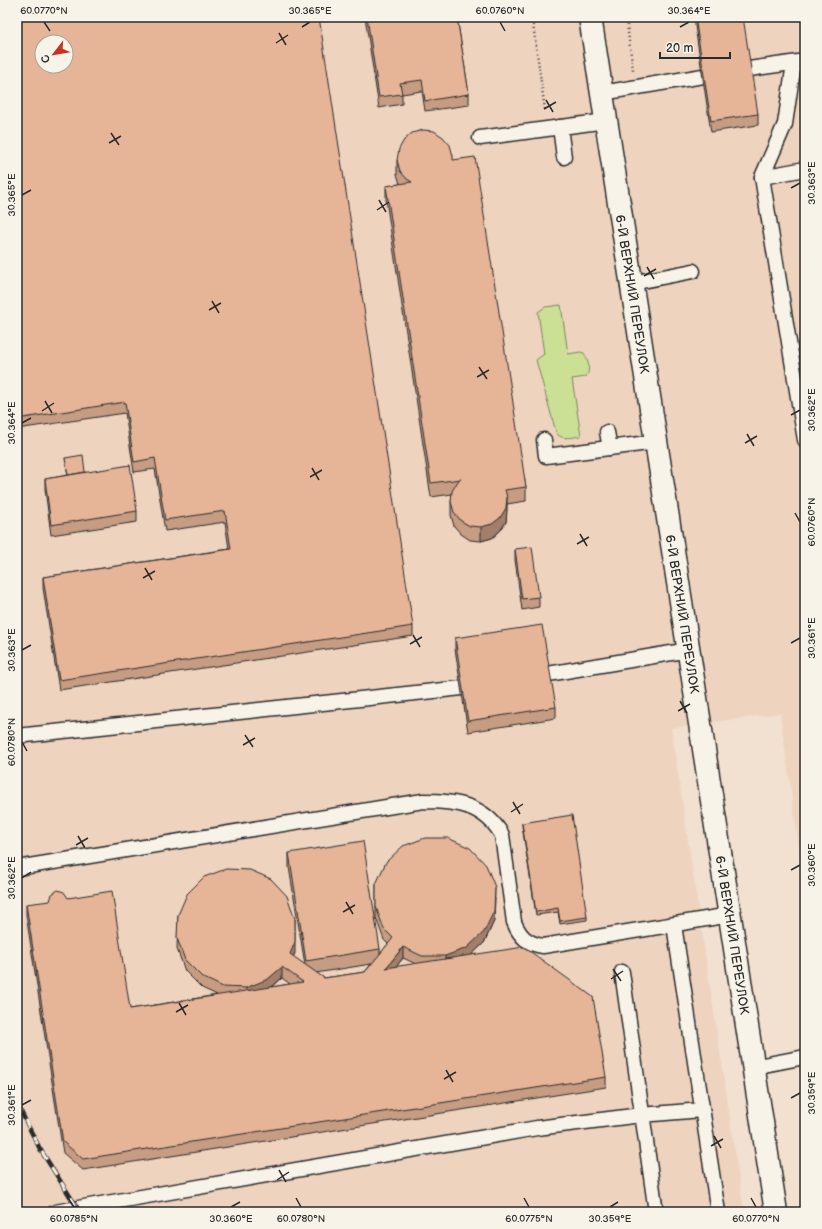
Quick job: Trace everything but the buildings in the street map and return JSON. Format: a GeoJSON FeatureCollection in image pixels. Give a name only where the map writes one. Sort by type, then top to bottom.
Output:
{"type":"FeatureCollection","features":[{"type":"Feature","properties":{"kind":"street","name":"6-Й ВЕРХНИЙ ПЕРЕУЛОК"},"geometry":{"type":"LineString","coordinates":[[590,17],[776,1212]]}},
{"type":"Feature","properties":{"kind":"lane"},"geometry":{"type":"LineString","coordinates":[[749,69],[799,62],[785,124],[762,177],[805,440]]}},
{"type":"Feature","properties":{"kind":"lane"},"geometry":{"type":"LineString","coordinates":[[602,93],[702,76]]}},
{"type":"Feature","properties":{"kind":"lane"},"geometry":{"type":"LineString","coordinates":[[480,138],[606,121]]}},
{"type":"Feature","properties":{"kind":"lane"},"geometry":{"type":"LineString","coordinates":[[554,128],[564,157]]}},
{"type":"Feature","properties":{"kind":"lane"},"geometry":{"type":"LineString","coordinates":[[762,177],[805,169]]}},
{"type":"Feature","properties":{"kind":"lane"},"geometry":{"type":"LineString","coordinates":[[632,283],[693,271]]}},
{"type":"Feature","properties":{"kind":"lane"},"geometry":{"type":"LineString","coordinates":[[607,432],[610,448]]}},
{"type":"Feature","properties":{"kind":"lane"},"geometry":{"type":"LineString","coordinates":[[544,440],[546,456],[656,442]]}},
{"type":"Feature","properties":{"kind":"lane"},"geometry":{"type":"LineString","coordinates":[[548,674],[689,650]]}},
{"type":"Feature","properties":{"kind":"lane"},"geometry":{"type":"LineString","coordinates":[[17,736],[462,688]]}},
{"type":"Feature","properties":{"kind":"lane"},"geometry":{"type":"LineString","coordinates":[[17,868],[423,801],[446,801],[466,805],[483,814],[496,825],[502,835],[514,922],[518,933],[534,945],[543,946],[730,915]]}},
{"type":"Feature","properties":{"kind":"lane"},"geometry":{"type":"LineString","coordinates":[[674,925],[718,1212]]}},
{"type":"Feature","properties":{"kind":"lane"},"geometry":{"type":"LineString","coordinates":[[622,972],[641,1115],[656,1212]]}},
{"type":"Feature","properties":{"kind":"lane"},"geometry":{"type":"LineString","coordinates":[[754,1067],[805,1057]]}},
{"type":"Feature","properties":{"kind":"lane"},"geometry":{"type":"LineString","coordinates":[[55,1212],[537,1128],[641,1115],[702,1110]]}},
{"type":"Feature","properties":{"kind":"path"},"geometry":{"type":"LineString","coordinates":[[532,17],[554,128]]}},
{"type":"Feature","properties":{"kind":"path"},"geometry":{"type":"LineString","coordinates":[[626,17],[636,88]]}},
{"type":"Feature","properties":{"kind":"shaded area"},"geometry":{"type":"Polygon","coordinates":[[[17,17],[805,17],[805,890],[780,713],[671,728],[744,1212],[17,1212],[17,17]]]}},
{"type":"Feature","properties":{"kind":"green space"},"geometry":{"type":"Polygon","coordinates":[[[561,305],[568,354],[580,352],[584,353],[589,368],[586,377],[572,379],[581,436],[571,438],[560,437],[556,432],[536,360],[544,354],[538,312],[545,307],[561,305]]]}},
{"type":"Feature","properties":{"kind":"railway"},"geometry":{"type":"LineString","coordinates":[[17,1104],[40,1149],[80,1212]]}}]}
